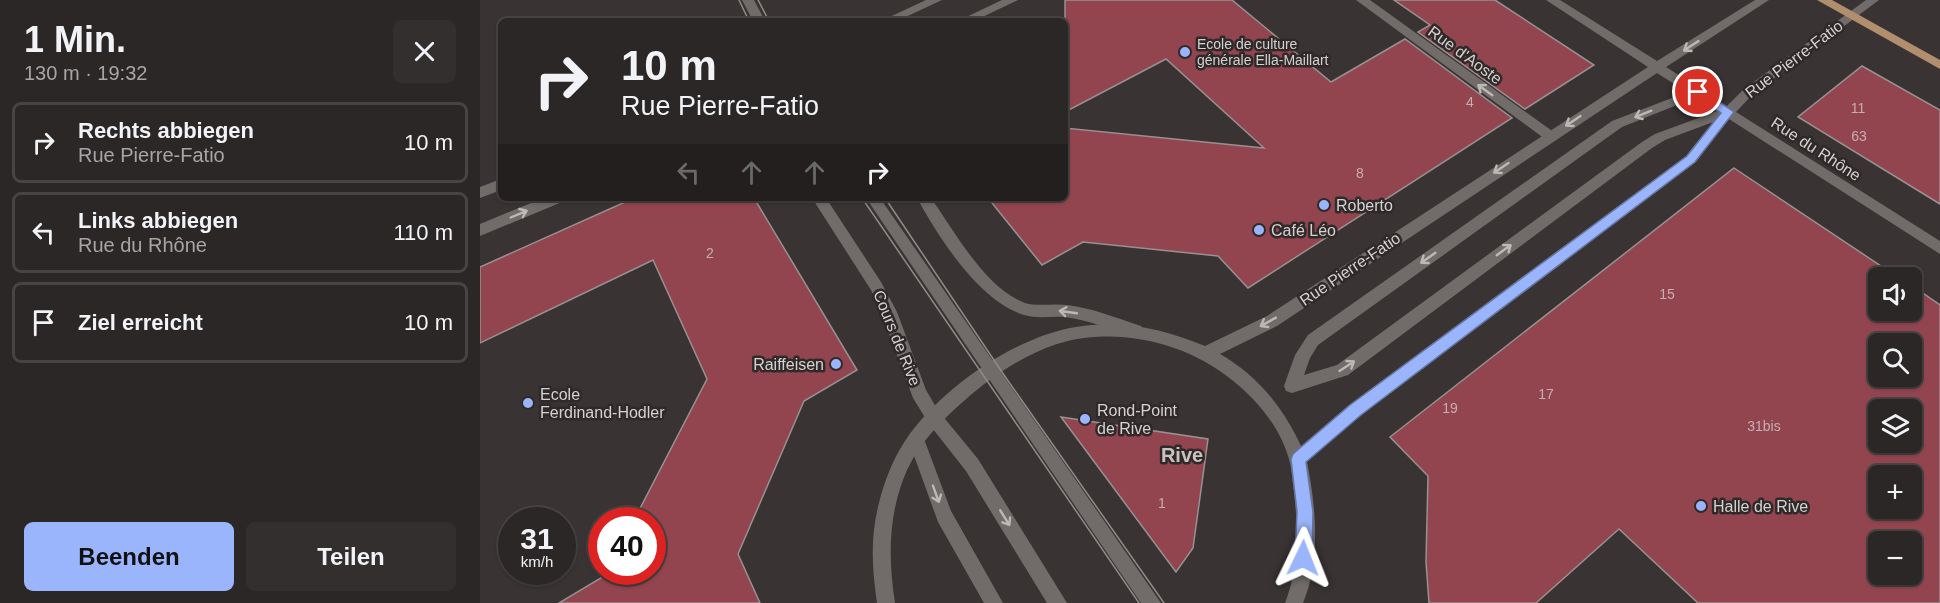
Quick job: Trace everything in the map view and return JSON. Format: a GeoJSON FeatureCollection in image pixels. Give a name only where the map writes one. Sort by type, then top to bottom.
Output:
{"type":"FeatureCollection","features":[{"type":"Feature","properties":{"kind":"main road"},"geometry":{"type":"LineString","coordinates":[[1823,0],[1940,65]]}},
{"type":"Feature","properties":{"kind":"street"},"geometry":{"type":"LineString","coordinates":[[748,0],[757,18]]}},
{"type":"Feature","properties":{"kind":"street"},"geometry":{"type":"LineString","coordinates":[[893,18],[936,0]]}},
{"type":"Feature","properties":{"kind":"street"},"geometry":{"type":"LineString","coordinates":[[971,18],[1012,0]]}},
{"type":"Feature","properties":{"kind":"street","name":"Rue d'Aoste"},"geometry":{"type":"LineString","coordinates":[[1362,0],[1550,136]]}},
{"type":"Feature","properties":{"kind":"street","name":"Rue du Rhône"},"geometry":{"type":"LineString","coordinates":[[1552,0],[1940,248]]}},
{"type":"Feature","properties":{"kind":"street","name":"Rue Pierre-Fatio"},"geometry":{"type":"LineString","coordinates":[[1205,354],[1272,321],[1550,136],[1762,0]]}},
{"type":"Feature","properties":{"kind":"street","name":"Rue Pierre-Fatio"},"geometry":{"type":"LineString","coordinates":[[1298,459],[1355,410],[1691,159],[1728,112],[1748,92],[1873,0]]}},
{"type":"Feature","properties":{"kind":"street"},"geometry":{"type":"LineString","coordinates":[[1698,92],[1617,124],[1313,340],[1303,355],[1292,386],[1342,370],[1647,145],[1660,137],[1728,112]]}},
{"type":"Feature","properties":{"kind":"street"},"geometry":{"type":"LineString","coordinates":[[480,193],[498,185]]}},
{"type":"Feature","properties":{"kind":"street"},"geometry":{"type":"LineString","coordinates":[[480,230],[550,201]]}},
{"type":"Feature","properties":{"kind":"street","name":"Cours de Rive"},"geometry":{"type":"LineString","coordinates":[[821,201],[876,286],[889,312],[919,393],[935,419],[972,465],[1058,603]]}},
{"type":"Feature","properties":{"kind":"street"},"geometry":{"type":"LineString","coordinates":[[875,201],[1152,603]]}},
{"type":"Feature","properties":{"kind":"street"},"geometry":{"type":"LineString","coordinates":[[926,201],[980,276],[1012,303],[1022,308],[1066,311],[1090,316],[1180,343],[1205,354],[1240,375],[1267,402],[1281,423],[1298,459],[1305,512],[1302,572],[1296,602]]}},
{"type":"Feature","properties":{"kind":"street"},"geometry":{"type":"LineString","coordinates":[[886,603],[880,563],[883,525],[892,490],[916,439],[935,419],[990,370],[1027,350],[1075,333],[1104,330],[1144,333]]}},
{"type":"Feature","properties":{"kind":"street"},"geometry":{"type":"LineString","coordinates":[[916,439],[944,516],[994,603]]}},
{"type":"Feature","properties":{"kind":"building"},"geometry":{"type":"Polygon","coordinates":[[[1065,0],[1232,0],[1331,82],[1405,39],[1512,118],[1248,288],[1218,256],[1083,242],[1042,265],[990,201],[1068,201],[1068,128],[1264,148],[1166,59],[1068,110],[1068,18],[1065,18],[1065,0]]]}},
{"type":"Feature","properties":{"kind":"building"},"geometry":{"type":"Polygon","coordinates":[[[1394,0],[1495,0],[1594,65],[1525,109],[1418,32],[1430,25],[1394,0]]]}},
{"type":"Feature","properties":{"kind":"building"},"geometry":{"type":"Polygon","coordinates":[[[1862,66],[1940,110],[1940,204],[1798,117],[1862,66]]]}},
{"type":"Feature","properties":{"kind":"building"},"geometry":{"type":"Polygon","coordinates":[[[1734,168],[1882,267],[1868,267],[1868,321],[1922,321],[1922,293],[1940,305],[1940,603],[1698,603],[1619,529],[1536,603],[1429,603],[1426,562],[1428,476],[1390,437],[1734,168]]]}},
{"type":"Feature","properties":{"kind":"building"},"geometry":{"type":"Polygon","coordinates":[[[627,201],[756,201],[857,370],[804,401],[738,554],[760,603],[559,603],[589,585],[666,585],[666,507],[641,507],[707,379],[653,260],[480,343],[480,267],[627,201]]]}},
{"type":"Feature","properties":{"kind":"building"},"geometry":{"type":"Polygon","coordinates":[[[1061,417],[1208,439],[1193,548],[1176,572],[1061,417]]]}},
{"type":"Feature","properties":{"kind":"tram line"},"geometry":{"type":"LineString","coordinates":[[739,0],[748,18]]}},
{"type":"Feature","properties":{"kind":"tram line"},"geometry":{"type":"LineString","coordinates":[[758,0],[767,18]]}},
{"type":"Feature","properties":{"kind":"tram line"},"geometry":{"type":"LineString","coordinates":[[864,201],[1139,603]]}},
{"type":"Feature","properties":{"kind":"tram line"},"geometry":{"type":"LineString","coordinates":[[887,201],[1004,375],[1164,603]]}},
{"type":"Feature","properties":{"kind":"place","name":"Ecole de culture générale Ella-Maillart"},"geometry":{"type":"Point","coordinates":[1185,52]}},
{"type":"Feature","properties":{"kind":"place","name":"Roberto"},"geometry":{"type":"Point","coordinates":[1324,205]}},
{"type":"Feature","properties":{"kind":"place","name":"Café Léo"},"geometry":{"type":"Point","coordinates":[1259,230]}},
{"type":"Feature","properties":{"kind":"place","name":"Raiffeisen"},"geometry":{"type":"Point","coordinates":[836,364]}},
{"type":"Feature","properties":{"kind":"place","name":"Ecole Ferdinand-Hodler"},"geometry":{"type":"Point","coordinates":[528,403]}},
{"type":"Feature","properties":{"kind":"place","name":"Rond-Point de Rive"},"geometry":{"type":"Point","coordinates":[1085,419]}},
{"type":"Feature","properties":{"kind":"place","name":"Halle de Rive"},"geometry":{"type":"Point","coordinates":[1701,506]}},
{"type":"Feature","properties":{"kind":"district","name":"Rive"},"geometry":{"type":"Point","coordinates":[1182,455]}},
{"type":"Feature","properties":{"kind":"route"},"geometry":{"type":"LineString","coordinates":[[1303,558],[1305,512],[1298,459],[1355,410],[1691,159],[1728,112],[1698,92]]}}]}
